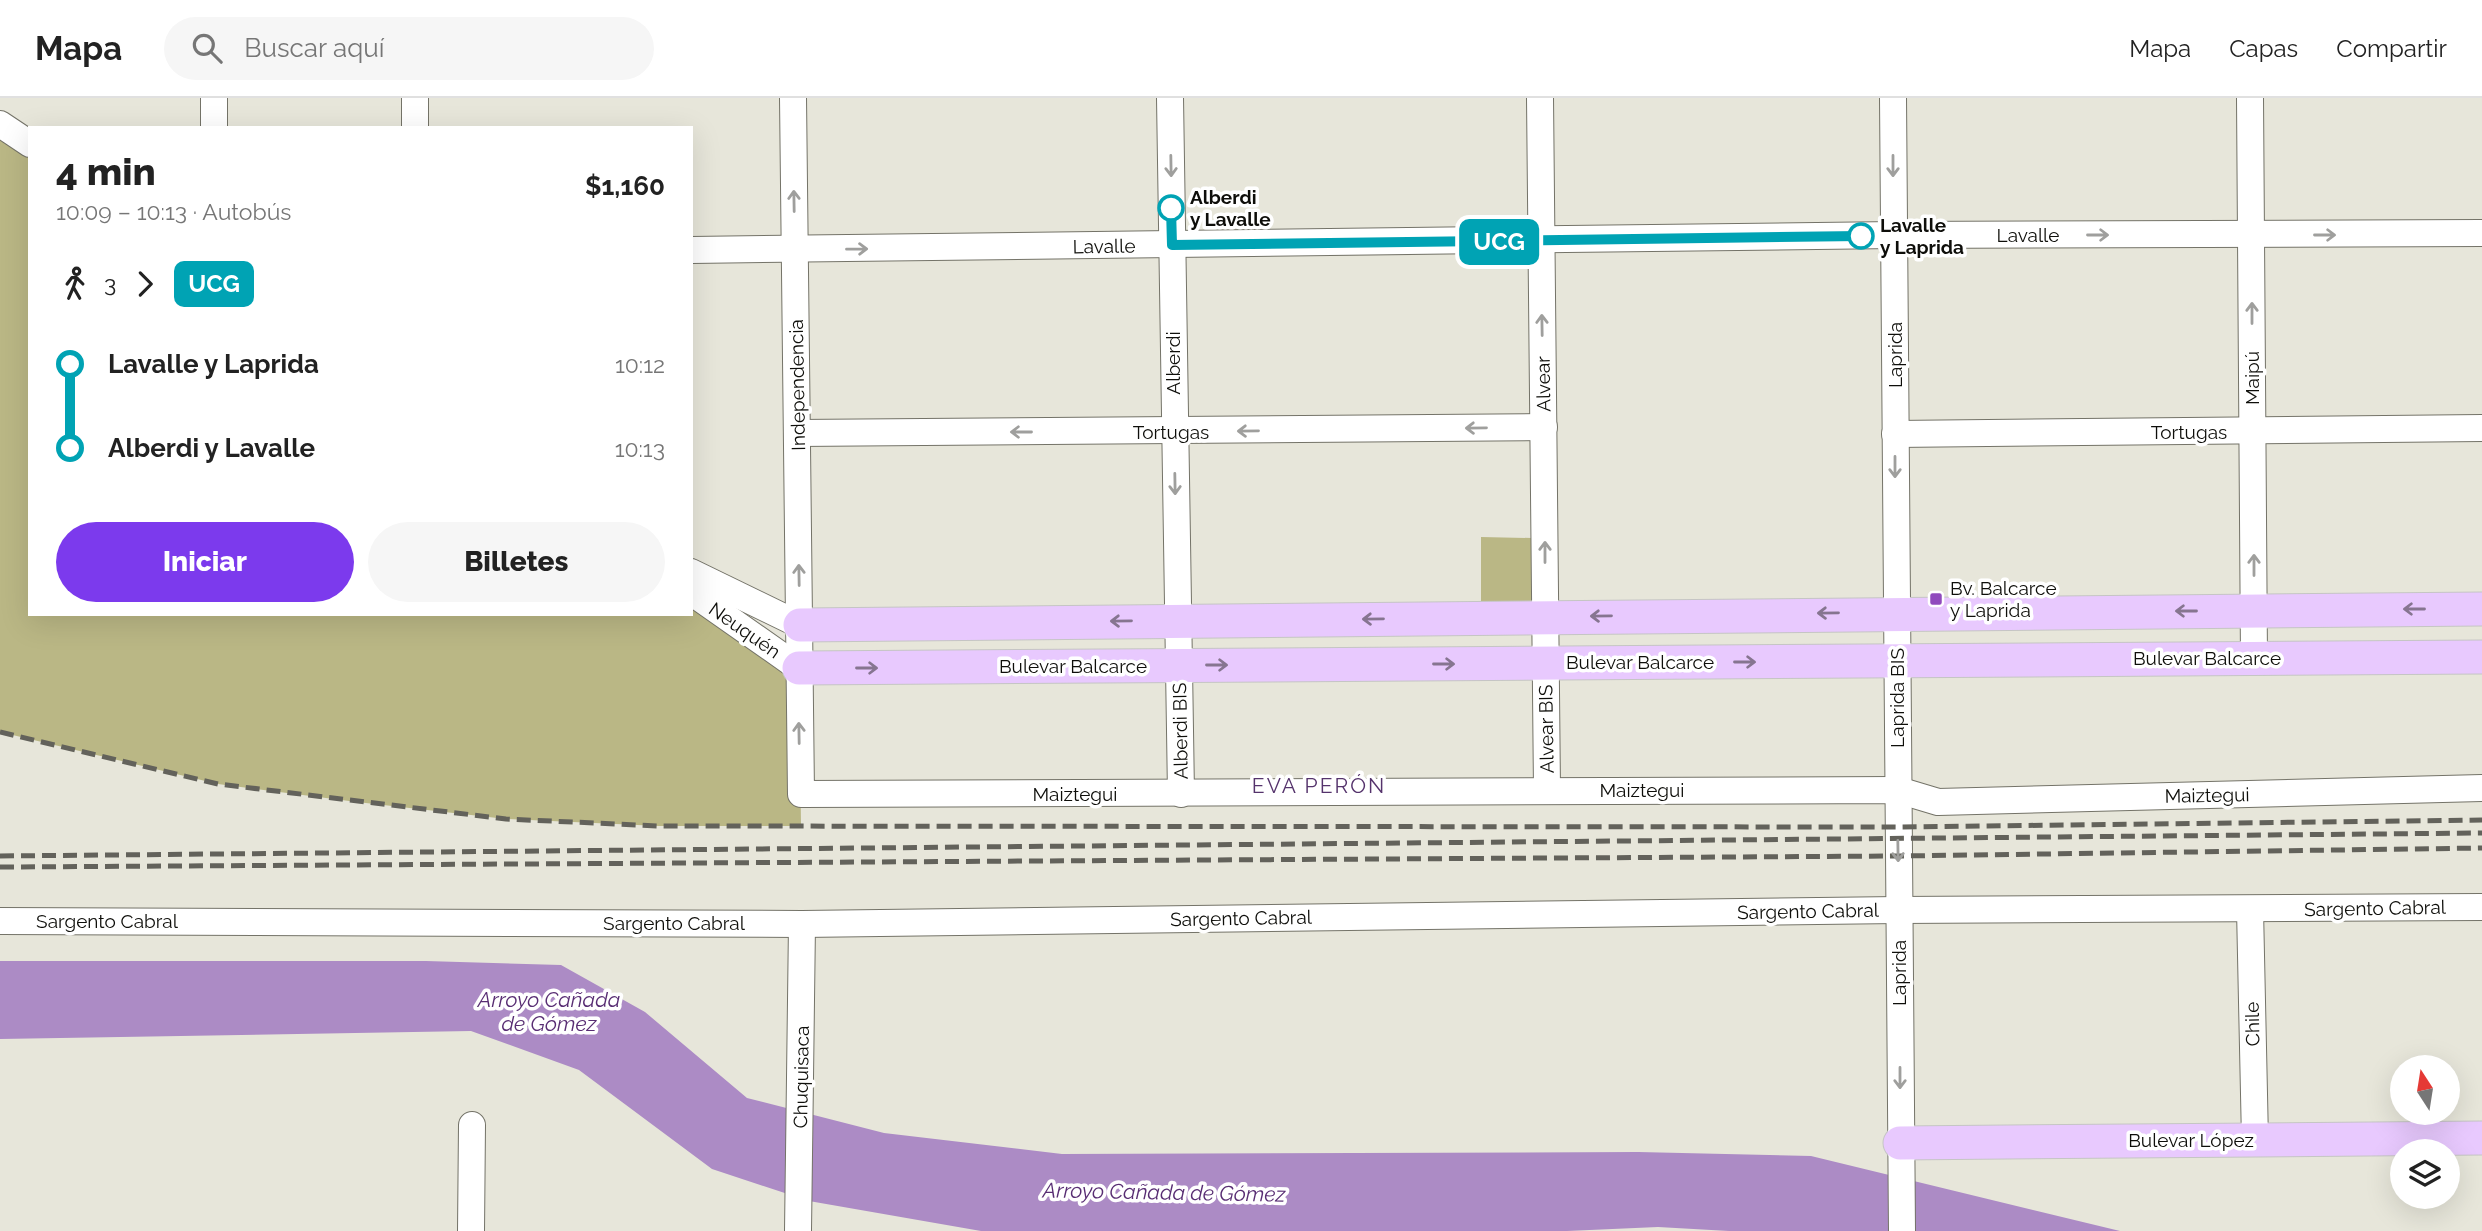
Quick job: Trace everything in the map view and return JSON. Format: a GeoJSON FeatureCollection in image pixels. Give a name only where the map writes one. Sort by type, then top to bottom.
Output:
{"type":"FeatureCollection","features":[{"type":"Feature","properties":{"kind":"main road"},"geometry":{"type":"LineString","coordinates":[[800,625],[2482,609]]}},
{"type":"Feature","properties":{"kind":"main road","name":"Bulevar Balcarce"},"geometry":{"type":"LineString","coordinates":[[799,670],[2482,657]]}},
{"type":"Feature","properties":{"kind":"main road","name":"Bulevar López"},"geometry":{"type":"LineString","coordinates":[[1900,1153],[2255,1140],[2482,1138]]}},
{"type":"Feature","properties":{"kind":"street"},"geometry":{"type":"LineString","coordinates":[[214,98],[214,126]]}},
{"type":"Feature","properties":{"kind":"street"},"geometry":{"type":"LineString","coordinates":[[415,98],[415,126]]}},
{"type":"Feature","properties":{"kind":"street","name":"Independencia"},"geometry":{"type":"LineString","coordinates":[[793,98],[800,794]]}},
{"type":"Feature","properties":{"kind":"street","name":"Alberdi"},"geometry":{"type":"LineString","coordinates":[[1170,98],[1173,432],[1179,667]]}},
{"type":"Feature","properties":{"kind":"street","name":"Alvear"},"geometry":{"type":"LineString","coordinates":[[1540,98],[1545,666]]}},
{"type":"Feature","properties":{"kind":"street","name":"Laprida"},"geometry":{"type":"LineString","coordinates":[[1893,98],[1896,613]]}},
{"type":"Feature","properties":{"kind":"street","name":"Maipú"},"geometry":{"type":"LineString","coordinates":[[2250,98],[2254,658]]}},
{"type":"Feature","properties":{"kind":"street"},"geometry":{"type":"LineString","coordinates":[[0,124],[28,143]]}},
{"type":"Feature","properties":{"kind":"street","name":"Lavalle"},"geometry":{"type":"LineString","coordinates":[[693,250],[1541,242],[1894,235],[2482,233]]}},
{"type":"Feature","properties":{"kind":"street","name":"Tortugas"},"geometry":{"type":"LineString","coordinates":[[797,433],[1544,427]]}},
{"type":"Feature","properties":{"kind":"street","name":"Tortugas"},"geometry":{"type":"LineString","coordinates":[[1895,434],[2482,428]]}},
{"type":"Feature","properties":{"kind":"street","name":"Neuquén"},"geometry":{"type":"LineString","coordinates":[[693,573],[800,625]]}},
{"type":"Feature","properties":{"kind":"street","name":"Neuquén"},"geometry":{"type":"LineString","coordinates":[[693,593],[799,670]]}},
{"type":"Feature","properties":{"kind":"street","name":"Laprida BIS"},"geometry":{"type":"LineString","coordinates":[[1896,613],[1898,786]]}},
{"type":"Feature","properties":{"kind":"street","name":"Alvear BIS"},"geometry":{"type":"LineString","coordinates":[[1545,666],[1547,790]]}},
{"type":"Feature","properties":{"kind":"street","name":"Alberdi BIS"},"geometry":{"type":"LineString","coordinates":[[1179,667],[1181,794]]}},
{"type":"Feature","properties":{"kind":"street","name":"Laprida"},"geometry":{"type":"LineString","coordinates":[[1898,786],[1902,1231]]}},
{"type":"Feature","properties":{"kind":"street","name":"Maiztegui"},"geometry":{"type":"LineString","coordinates":[[800,794],[1181,794],[1898,786],[1938,802],[2482,788]]}},
{"type":"Feature","properties":{"kind":"street","name":"Sargento Cabral"},"geometry":{"type":"LineString","coordinates":[[0,920],[802,924],[1898,910],[2482,907]]}},
{"type":"Feature","properties":{"kind":"street","name":"Chile"},"geometry":{"type":"LineString","coordinates":[[2250,909],[2255,1140]]}},
{"type":"Feature","properties":{"kind":"street","name":"Chuquisaca"},"geometry":{"type":"LineString","coordinates":[[798,1220],[802,924]]}},
{"type":"Feature","properties":{"kind":"street"},"geometry":{"type":"LineString","coordinates":[[471,1231],[472,1125]]}},
{"type":"Feature","properties":{"kind":"shaded area"},"geometry":{"type":"Polygon","coordinates":[[[0,124],[28,143],[28,616],[693,616],[693,593],[799,668],[801,826],[659,826],[506,819],[357,802],[218,784],[0,732],[0,124]]]}},
{"type":"Feature","properties":{"kind":"shaded area"},"geometry":{"type":"Polygon","coordinates":[[[1481,537],[1532,538],[1532,604],[1481,603],[1481,537]]]}},
{"type":"Feature","properties":{"kind":"water","name":"Arroyo Cañada de Gómez"},"geometry":{"type":"Polygon","coordinates":[[[0,961],[426,961],[561,965],[645,1012],[747,1098],[884,1133],[1062,1154],[1638,1152],[1811,1156],[2120,1231],[1729,1231],[1658,1227],[1567,1231],[981,1231],[809,1201],[712,1169],[579,1070],[471,1031],[0,1039],[0,961]]]}},
{"type":"Feature","properties":{"kind":"railway"},"geometry":{"type":"LineString","coordinates":[[0,732],[218,784],[506,819],[659,826],[1897,827],[2482,820]]}},
{"type":"Feature","properties":{"kind":"railway"},"geometry":{"type":"LineString","coordinates":[[0,856],[2482,833]]}},
{"type":"Feature","properties":{"kind":"railway"},"geometry":{"type":"LineString","coordinates":[[0,867],[1898,856],[2482,848]]}},
{"type":"Feature","properties":{"kind":"bus line","name":"UCG"},"geometry":{"type":"LineString","coordinates":[[1171,208],[1172,245],[1861,236]]}},
{"type":"Feature","properties":{"kind":"place","name":"Alberdi y Lavalle"},"geometry":{"type":"Point","coordinates":[1171,208]}},
{"type":"Feature","properties":{"kind":"place","name":"Lavalle y Laprida"},"geometry":{"type":"Point","coordinates":[1861,236]}},
{"type":"Feature","properties":{"kind":"place","name":"Bv. Balcarce y Laprida"},"geometry":{"type":"Point","coordinates":[1936,599]}},
{"type":"Feature","properties":{"kind":"district","name":"EVA PERÓN"},"geometry":{"type":"Point","coordinates":[1319,785]}}]}
